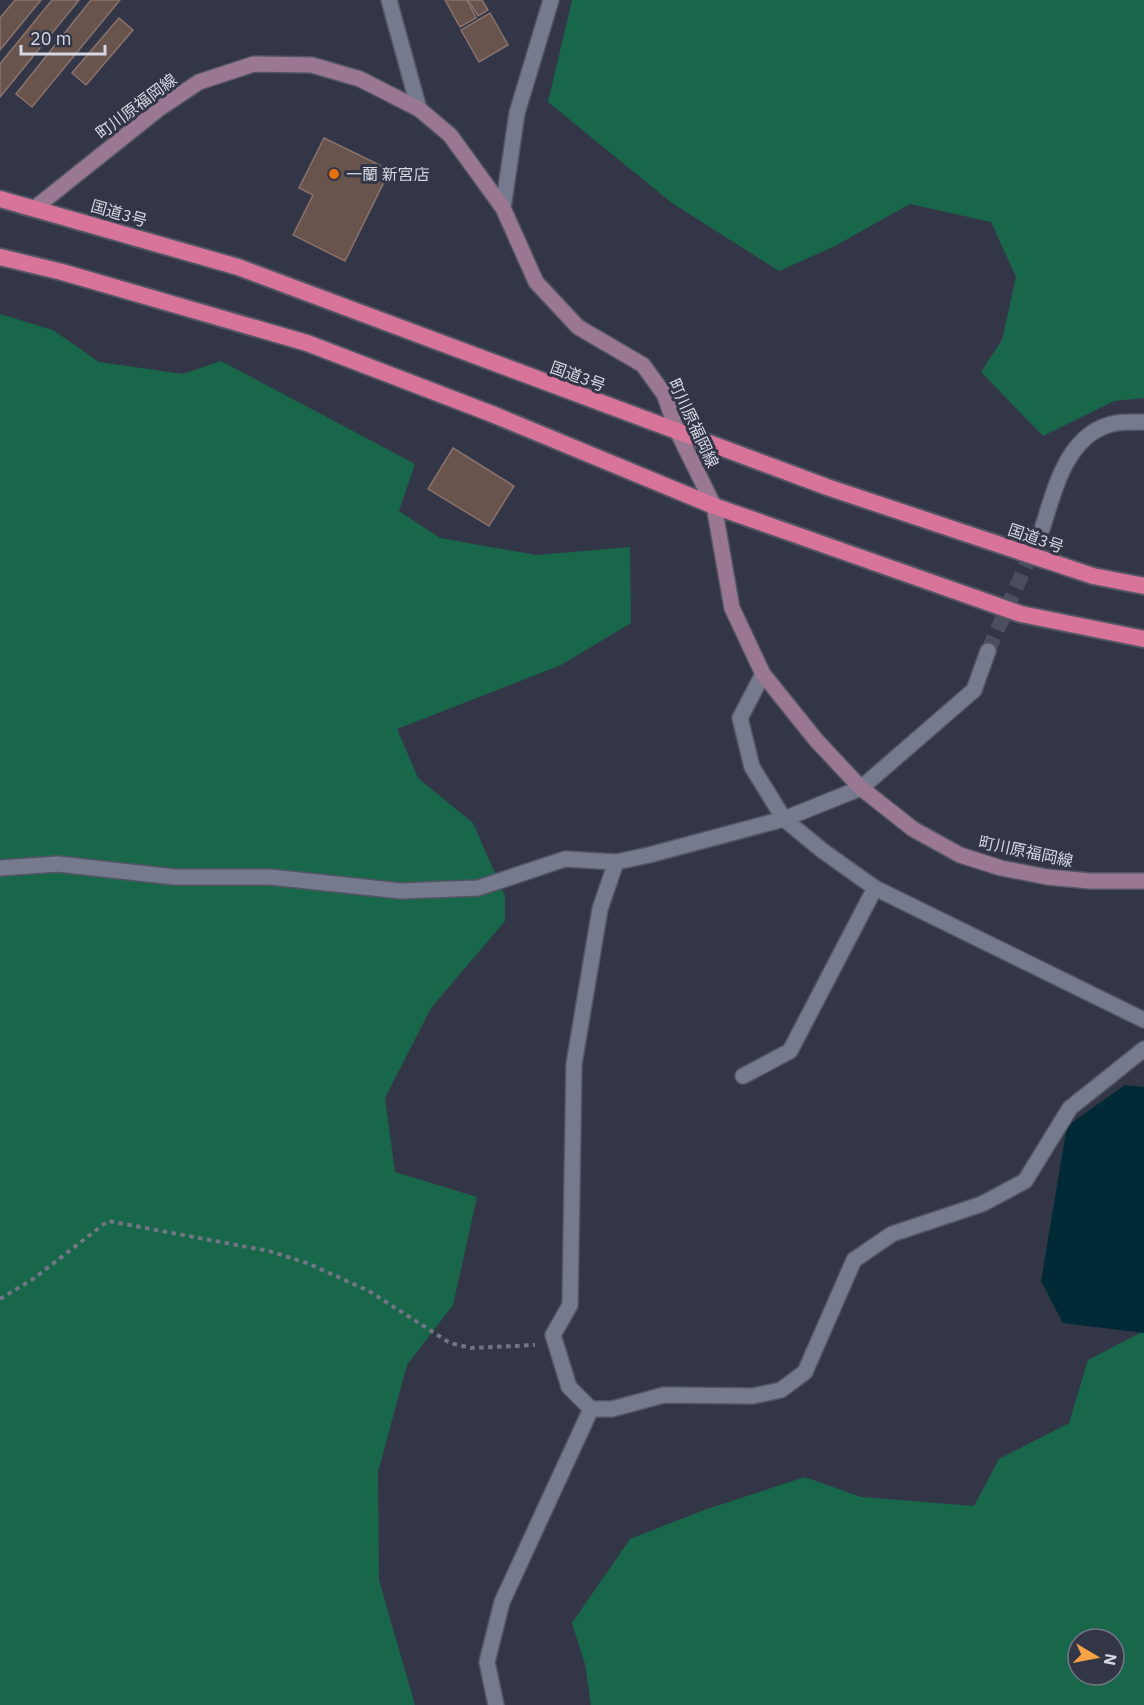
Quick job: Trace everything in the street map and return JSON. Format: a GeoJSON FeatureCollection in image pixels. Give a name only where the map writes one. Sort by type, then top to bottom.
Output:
{"type":"FeatureCollection","features":[{"type":"Feature","properties":{"kind":"highway","name":"国道3号"},"geometry":{"type":"LineString","coordinates":[[0,199],[36,207],[238,267],[827,487],[1094,576],[1144,585]]}},
{"type":"Feature","properties":{"kind":"highway"},"geometry":{"type":"LineString","coordinates":[[0,257],[62,272],[307,343],[492,414],[714,506],[1021,614],[1144,639]]}},
{"type":"Feature","properties":{"kind":"main road","name":"町川原福岡線"},"geometry":{"type":"LineString","coordinates":[[36,207],[160,108],[198,82],[254,64],[312,65],[360,79],[419,109],[450,135],[503,208],[536,282],[578,327],[643,366],[664,394],[678,433],[714,506],[732,609],[763,674],[816,740],[861,788],[913,829],[960,855],[1001,868],[1047,877],[1090,881],[1144,881]]}},
{"type":"Feature","properties":{"kind":"street"},"geometry":{"type":"LineString","coordinates":[[389,0],[419,109]]}},
{"type":"Feature","properties":{"kind":"street"},"geometry":{"type":"LineString","coordinates":[[503,208],[517,113],[551,0]]}},
{"type":"Feature","properties":{"kind":"street"},"geometry":{"type":"LineString","coordinates":[[1042,529],[1060,476],[1069,458],[1086,436],[1114,423],[1144,422]]}},
{"type":"Feature","properties":{"kind":"street"},"geometry":{"type":"LineString","coordinates":[[0,868],[58,864],[174,877],[270,877],[401,891],[478,888],[565,859],[616,862],[784,819],[861,788],[974,690],[988,651]]}},
{"type":"Feature","properties":{"kind":"street"},"geometry":{"type":"LineString","coordinates":[[763,674],[740,718],[752,767],[784,819],[875,888],[1144,1020]]}},
{"type":"Feature","properties":{"kind":"street"},"geometry":{"type":"LineString","coordinates":[[616,862],[600,909],[574,1064],[570,1305],[553,1335],[569,1387],[591,1409],[612,1409],[664,1395],[753,1396],[780,1390],[805,1372],[854,1260],[892,1234],[982,1204],[1025,1181],[1070,1108],[1144,1049]]}},
{"type":"Feature","properties":{"kind":"street"},"geometry":{"type":"LineString","coordinates":[[743,1076],[790,1051],[875,888]]}},
{"type":"Feature","properties":{"kind":"street"},"geometry":{"type":"LineString","coordinates":[[496,1705],[487,1662],[502,1602],[591,1409]]}},
{"type":"Feature","properties":{"kind":"path"},"geometry":{"type":"LineString","coordinates":[[0,1299],[33,1279],[108,1221],[269,1251],[307,1263],[369,1291],[450,1343],[471,1348],[555,1344]]}},
{"type":"Feature","properties":{"kind":"green space"},"geometry":{"type":"Polygon","coordinates":[[[572,0],[1144,0],[1144,398],[1114,401],[1043,436],[981,372],[1002,340],[1016,277],[991,222],[910,204],[835,246],[779,271],[672,203],[548,102],[572,0]]]}},
{"type":"Feature","properties":{"kind":"green space"},"geometry":{"type":"Polygon","coordinates":[[[0,314],[53,330],[99,362],[183,374],[221,361],[415,464],[399,511],[440,538],[536,555],[630,547],[631,623],[561,665],[397,729],[418,778],[473,823],[505,896],[505,921],[431,1008],[385,1098],[395,1172],[477,1197],[453,1305],[407,1365],[378,1472],[379,1580],[415,1705],[0,1705],[0,314]]]}},
{"type":"Feature","properties":{"kind":"green space"},"geometry":{"type":"Polygon","coordinates":[[[1144,1331],[1144,1705],[591,1705],[585,1664],[572,1623],[630,1539],[704,1510],[805,1477],[861,1497],[974,1506],[999,1459],[1069,1423],[1088,1360],[1144,1331]]]}},
{"type":"Feature","properties":{"kind":"water"},"geometry":{"type":"Polygon","coordinates":[[[1125,1085],[1144,1087],[1144,1333],[1063,1323],[1041,1281],[1067,1126],[1125,1085]]]}},
{"type":"Feature","properties":{"kind":"building"},"geometry":{"type":"Polygon","coordinates":[[[15,0],[41,0],[0,50],[0,18],[15,0]]]}},
{"type":"Feature","properties":{"kind":"building"},"geometry":{"type":"Polygon","coordinates":[[[52,0],[79,0],[0,97],[0,64],[52,0]]]}},
{"type":"Feature","properties":{"kind":"building"},"geometry":{"type":"Polygon","coordinates":[[[91,0],[120,0],[32,107],[16,94],[91,0]]]}},
{"type":"Feature","properties":{"kind":"building"},"geometry":{"type":"Polygon","coordinates":[[[445,0],[467,0],[476,18],[460,27],[445,0]]]}},
{"type":"Feature","properties":{"kind":"building"},"geometry":{"type":"Polygon","coordinates":[[[468,0],[482,0],[488,10],[478,16],[468,0]]]}},
{"type":"Feature","properties":{"kind":"building"},"geometry":{"type":"Polygon","coordinates":[[[490,13],[508,45],[479,62],[461,30],[490,13]]]}},
{"type":"Feature","properties":{"kind":"building"},"geometry":{"type":"Polygon","coordinates":[[[119,18],[133,30],[86,85],[72,73],[119,18]]]}},
{"type":"Feature","properties":{"kind":"building"},"geometry":{"type":"Polygon","coordinates":[[[324,138],[390,170],[345,261],[293,235],[313,195],[299,188],[324,138]]]}},
{"type":"Feature","properties":{"kind":"building"},"geometry":{"type":"Polygon","coordinates":[[[453,448],[514,486],[489,526],[428,489],[453,448]]]}},
{"type":"Feature","properties":{"kind":"tunnel"},"geometry":{"type":"LineString","coordinates":[[988,651],[1042,529]]}},
{"type":"Feature","properties":{"kind":"place","name":"一蘭 新宮店"},"geometry":{"type":"Point","coordinates":[334,174]}}]}
